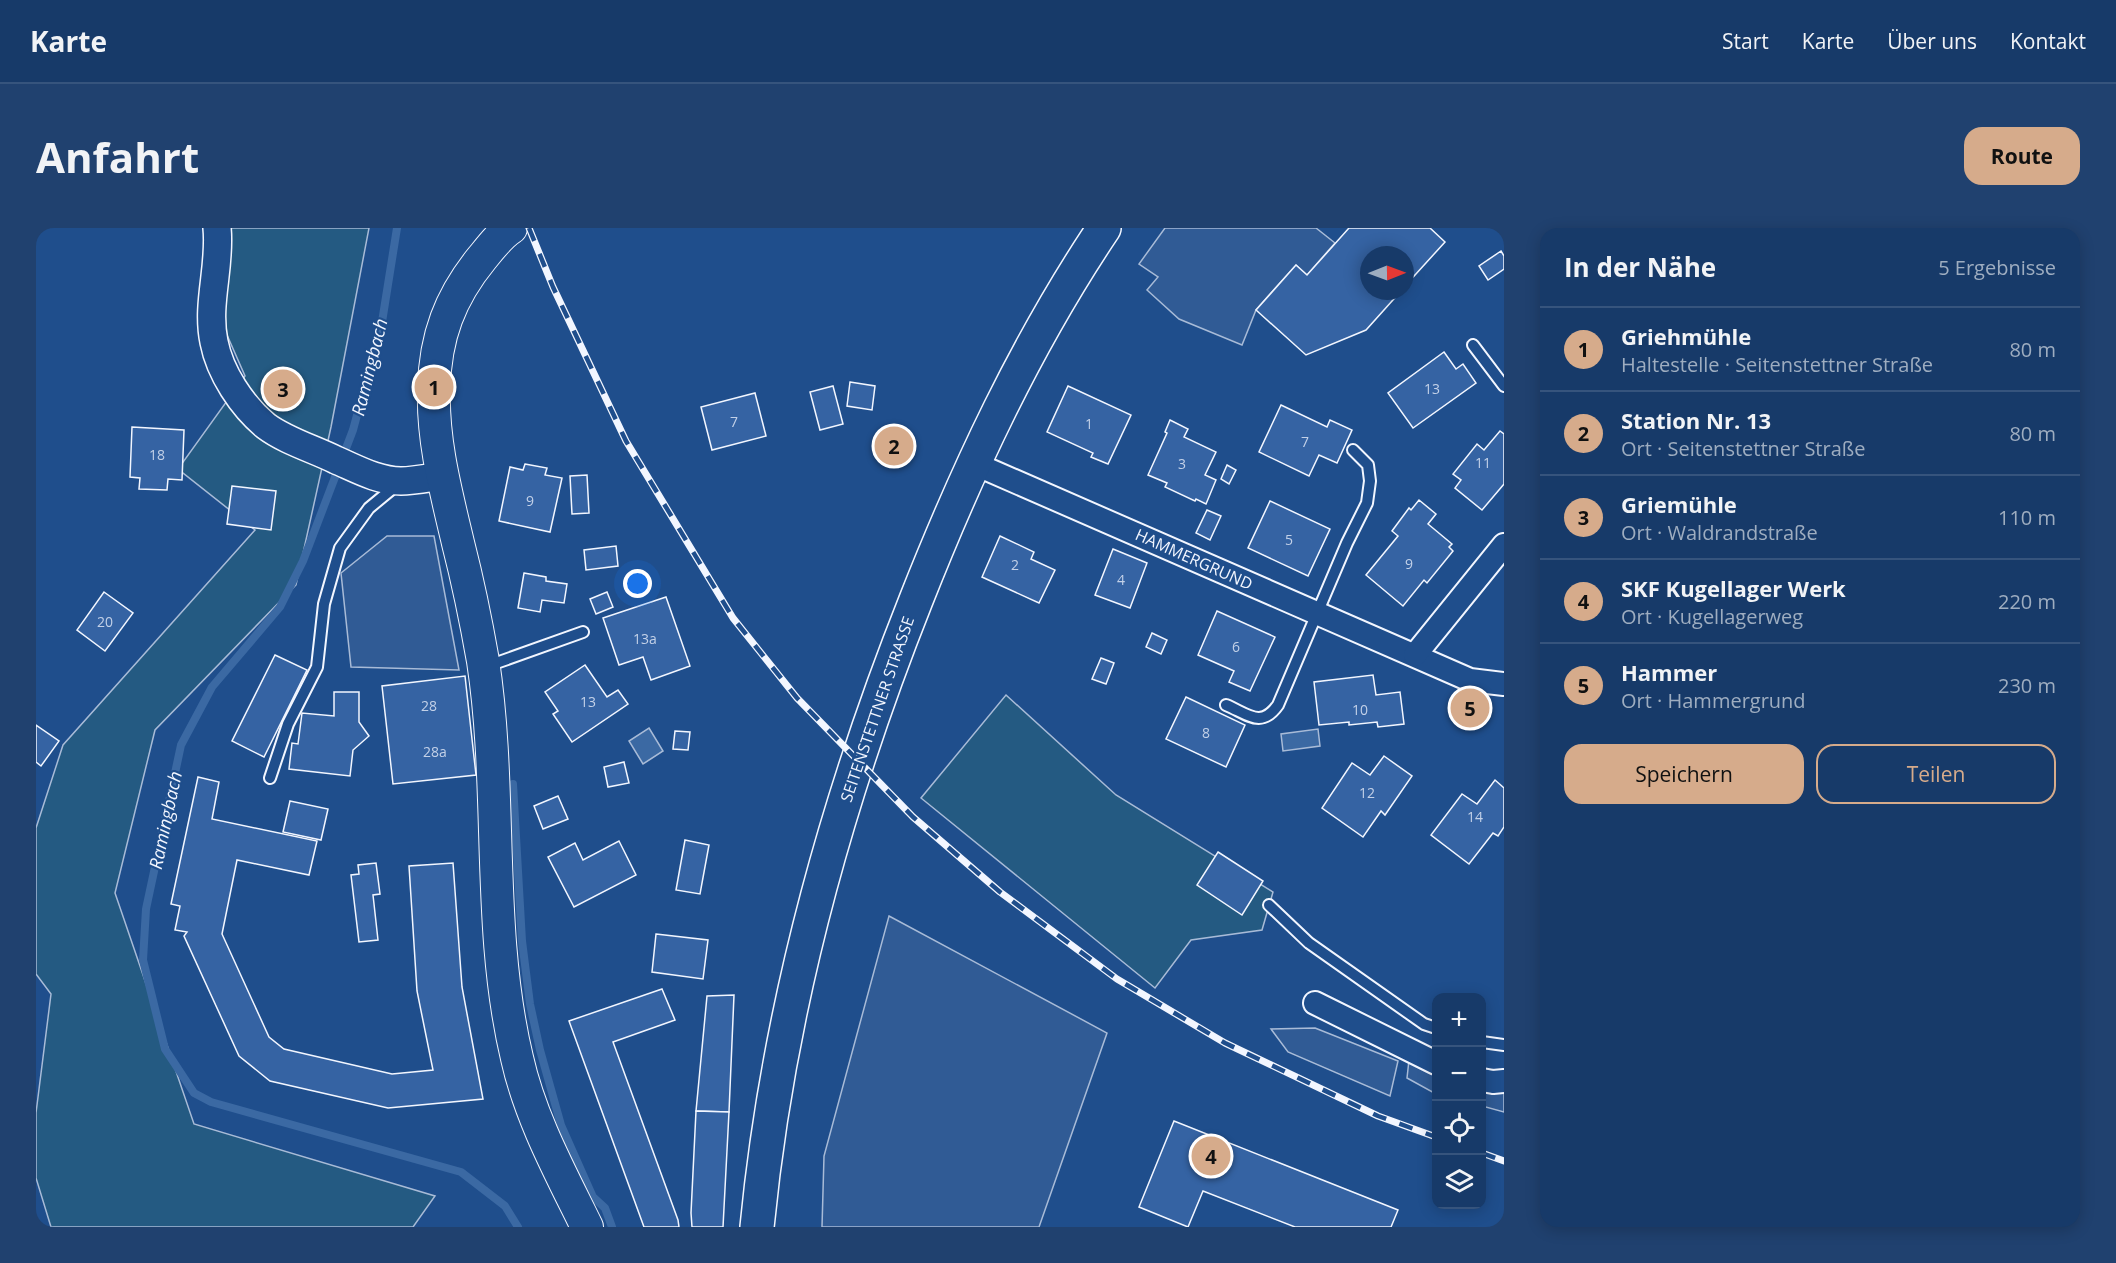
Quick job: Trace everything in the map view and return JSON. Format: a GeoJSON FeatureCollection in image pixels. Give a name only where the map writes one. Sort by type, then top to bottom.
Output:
{"type":"FeatureCollection","features":[{"type":"Feature","properties":{"kind":"main road"},"geometry":{"type":"LineString","coordinates":[[512,228],[490,248],[455,295],[437,354],[434,424],[442,476],[466,575],[483,664],[490,737],[500,947],[517,1058],[548,1149],[587,1227]]}},
{"type":"Feature","properties":{"kind":"main road","name":"SEITENSTETTNER STRASSE"},"geometry":{"type":"LineString","coordinates":[[757,1227],[771,1117],[807,936],[849,783],[892,660],[934,553],[973,463],[1031,349],[1076,269],[1104,228]]}},
{"type":"Feature","properties":{"kind":"street"},"geometry":{"type":"LineString","coordinates":[[217,228],[217,258],[210,313],[214,343],[223,369],[251,411],[267,427],[371,475],[400,481],[442,476]]}},
{"type":"Feature","properties":{"kind":"street","name":"HAMMERGRUND"},"geometry":{"type":"LineString","coordinates":[[973,463],[1470,680],[1504,684]]}},
{"type":"Feature","properties":{"kind":"street"},"geometry":{"type":"LineString","coordinates":[[1415,655],[1504,545]]}},
{"type":"Feature","properties":{"kind":"street"},"geometry":{"type":"LineString","coordinates":[[1315,1003],[1432,1061]]}},
{"type":"Feature","properties":{"kind":"street"},"geometry":{"type":"LineString","coordinates":[[1486,1081],[1504,1081]]}},
{"type":"Feature","properties":{"kind":"lane"},"geometry":{"type":"LineString","coordinates":[[1473,345],[1504,386]]}},
{"type":"Feature","properties":{"kind":"lane"},"geometry":{"type":"LineString","coordinates":[[1226,705],[1259,719],[1271,714],[1278,705],[1347,543],[1367,503],[1370,481],[1368,465],[1353,450]]}},
{"type":"Feature","properties":{"kind":"lane"},"geometry":{"type":"LineString","coordinates":[[270,778],[288,724],[317,667],[324,604],[340,548],[369,508],[400,481]]}},
{"type":"Feature","properties":{"kind":"lane"},"geometry":{"type":"LineString","coordinates":[[483,664],[499,662],[583,632]]}},
{"type":"Feature","properties":{"kind":"lane"},"geometry":{"type":"LineString","coordinates":[[1269,905],[1309,943],[1424,1024],[1432,1026]]}},
{"type":"Feature","properties":{"kind":"lane"},"geometry":{"type":"LineString","coordinates":[[1486,1043],[1504,1045]]}},
{"type":"Feature","properties":{"kind":"shaded area"},"geometry":{"type":"Polygon","coordinates":[[[226,228],[369,228],[331,427],[296,585],[155,730],[115,893],[194,1124],[435,1196],[413,1227],[51,1227],[36,1178],[36,1113],[51,994],[36,974],[36,828],[63,745],[255,530],[178,469],[245,376],[216,310],[226,228]]]}},
{"type":"Feature","properties":{"kind":"shaded area"},"geometry":{"type":"Polygon","coordinates":[[[1165,228],[1316,228],[1335,243],[1307,275],[1296,265],[1256,310],[1242,345],[1179,319],[1147,290],[1158,277],[1139,264],[1165,228]]]}},
{"type":"Feature","properties":{"kind":"shaded area"},"geometry":{"type":"Polygon","coordinates":[[[387,536],[434,536],[459,670],[351,667],[341,573],[387,536]]]}},
{"type":"Feature","properties":{"kind":"shaded area"},"geometry":{"type":"Polygon","coordinates":[[[1006,695],[1116,795],[1273,892],[1262,930],[1191,940],[1155,988],[921,798],[1006,695]]]}},
{"type":"Feature","properties":{"kind":"shaded area"},"geometry":{"type":"Polygon","coordinates":[[[649,728],[663,751],[643,764],[629,741],[649,728]]]}},
{"type":"Feature","properties":{"kind":"shaded area"},"geometry":{"type":"Polygon","coordinates":[[[1318,729],[1320,746],[1283,751],[1281,734],[1318,729]]]}},
{"type":"Feature","properties":{"kind":"shaded area"},"geometry":{"type":"Polygon","coordinates":[[[889,916],[1107,1033],[1039,1227],[822,1227],[824,1156],[889,916]]]}},
{"type":"Feature","properties":{"kind":"shaded area"},"geometry":{"type":"Polygon","coordinates":[[[1315,1028],[1398,1061],[1390,1096],[1288,1052],[1271,1029],[1315,1028]]]}},
{"type":"Feature","properties":{"kind":"shaded area"},"geometry":{"type":"Polygon","coordinates":[[[1409,1060],[1432,1071],[1432,1092],[1407,1078],[1409,1060]]]}},
{"type":"Feature","properties":{"kind":"shaded area"},"geometry":{"type":"Polygon","coordinates":[[[1486,1086],[1504,1091],[1504,1112],[1486,1107],[1486,1086]]]}},
{"type":"Feature","properties":{"kind":"building"},"geometry":{"type":"Polygon","coordinates":[[[1349,228],[1430,228],[1445,242],[1414,276],[1414,246],[1360,246],[1360,300],[1393,300],[1366,330],[1306,355],[1256,310],[1296,265],[1307,275],[1349,228]]]}},
{"type":"Feature","properties":{"kind":"building"},"geometry":{"type":"Polygon","coordinates":[[[1501,251],[1504,256],[1504,269],[1488,280],[1479,266],[1501,251]]]}},
{"type":"Feature","properties":{"kind":"building"},"geometry":{"type":"Polygon","coordinates":[[[1444,352],[1456,369],[1463,364],[1476,383],[1413,428],[1388,393],[1444,352]]]}},
{"type":"Feature","properties":{"kind":"building"},"geometry":{"type":"Polygon","coordinates":[[[272,379],[298,389],[293,400],[268,390],[272,379]]]}},
{"type":"Feature","properties":{"kind":"building"},"geometry":{"type":"Polygon","coordinates":[[[850,382],[875,386],[872,410],[847,406],[850,382]]]}},
{"type":"Feature","properties":{"kind":"building"},"geometry":{"type":"Polygon","coordinates":[[[833,386],[843,424],[820,430],[810,392],[833,386]]]}},
{"type":"Feature","properties":{"kind":"building"},"geometry":{"type":"Polygon","coordinates":[[[1068,386],[1131,415],[1108,464],[1091,457],[1093,453],[1047,432],[1068,386]]]}},
{"type":"Feature","properties":{"kind":"building"},"geometry":{"type":"Polygon","coordinates":[[[755,393],[766,436],[712,450],[701,407],[755,393]]]}},
{"type":"Feature","properties":{"kind":"building"},"geometry":{"type":"Polygon","coordinates":[[[1281,405],[1327,427],[1330,420],[1352,430],[1337,463],[1319,455],[1309,476],[1259,452],[1281,405]]]}},
{"type":"Feature","properties":{"kind":"building"},"geometry":{"type":"Polygon","coordinates":[[[1170,420],[1188,429],[1184,437],[1216,452],[1205,475],[1216,480],[1206,504],[1165,487],[1167,483],[1148,475],[1167,433],[1165,432],[1170,420]]]}},
{"type":"Feature","properties":{"kind":"building"},"geometry":{"type":"Polygon","coordinates":[[[132,427],[184,430],[182,480],[168,479],[167,490],[139,489],[140,478],[130,477],[132,427]]]}},
{"type":"Feature","properties":{"kind":"building"},"geometry":{"type":"Polygon","coordinates":[[[901,427],[907,461],[886,464],[880,431],[901,427]]]}},
{"type":"Feature","properties":{"kind":"building"},"geometry":{"type":"Polygon","coordinates":[[[1500,431],[1504,434],[1504,484],[1482,510],[1455,488],[1461,480],[1453,474],[1477,444],[1484,450],[1500,431]]]}},
{"type":"Feature","properties":{"kind":"building"},"geometry":{"type":"Polygon","coordinates":[[[525,464],[547,468],[545,475],[562,478],[550,532],[499,521],[510,467],[523,470],[525,464]]]}},
{"type":"Feature","properties":{"kind":"building"},"geometry":{"type":"Polygon","coordinates":[[[1227,465],[1236,470],[1229,484],[1221,479],[1227,465]]]}},
{"type":"Feature","properties":{"kind":"building"},"geometry":{"type":"Polygon","coordinates":[[[587,475],[589,513],[572,514],[570,476],[587,475]]]}},
{"type":"Feature","properties":{"kind":"building"},"geometry":{"type":"Polygon","coordinates":[[[232,486],[276,491],[271,530],[227,524],[232,486]]]}},
{"type":"Feature","properties":{"kind":"building"},"geometry":{"type":"Polygon","coordinates":[[[1419,500],[1436,514],[1428,524],[1452,544],[1449,547],[1453,551],[1427,583],[1424,580],[1403,606],[1366,575],[1398,536],[1392,531],[1409,508],[1411,510],[1419,500]]]}},
{"type":"Feature","properties":{"kind":"building"},"geometry":{"type":"Polygon","coordinates":[[[1270,501],[1330,529],[1308,576],[1248,548],[1270,501]]]}},
{"type":"Feature","properties":{"kind":"building"},"geometry":{"type":"Polygon","coordinates":[[[1207,510],[1221,516],[1210,540],[1196,533],[1207,510]]]}},
{"type":"Feature","properties":{"kind":"building"},"geometry":{"type":"Polygon","coordinates":[[[1000,536],[1034,552],[1031,559],[1055,570],[1039,603],[982,577],[1000,536]]]}},
{"type":"Feature","properties":{"kind":"building"},"geometry":{"type":"Polygon","coordinates":[[[616,546],[618,566],[586,570],[584,550],[616,546]]]}},
{"type":"Feature","properties":{"kind":"building"},"geometry":{"type":"Polygon","coordinates":[[[1113,549],[1147,563],[1130,608],[1095,595],[1113,549]]]}},
{"type":"Feature","properties":{"kind":"building"},"geometry":{"type":"Polygon","coordinates":[[[524,573],[546,577],[546,581],[567,584],[564,603],[542,600],[540,612],[518,608],[524,573]]]}},
{"type":"Feature","properties":{"kind":"building"},"geometry":{"type":"Polygon","coordinates":[[[104,592],[133,613],[105,651],[77,630],[104,592]]]}},
{"type":"Feature","properties":{"kind":"building"},"geometry":{"type":"Polygon","coordinates":[[[607,592],[613,607],[596,614],[590,599],[607,592]]]}},
{"type":"Feature","properties":{"kind":"building"},"geometry":{"type":"Polygon","coordinates":[[[666,597],[690,666],[651,680],[643,657],[619,665],[603,618],[666,597]]]}},
{"type":"Feature","properties":{"kind":"building"},"geometry":{"type":"Polygon","coordinates":[[[1217,611],[1275,637],[1250,691],[1229,682],[1234,671],[1198,655],[1217,611]]]}},
{"type":"Feature","properties":{"kind":"building"},"geometry":{"type":"Polygon","coordinates":[[[1152,633],[1167,640],[1161,654],[1146,647],[1152,633]]]}},
{"type":"Feature","properties":{"kind":"building"},"geometry":{"type":"Polygon","coordinates":[[[275,655],[307,670],[264,757],[232,741],[275,655]]]}},
{"type":"Feature","properties":{"kind":"building"},"geometry":{"type":"Polygon","coordinates":[[[1101,658],[1114,663],[1106,684],[1092,679],[1101,658]]]}},
{"type":"Feature","properties":{"kind":"building"},"geometry":{"type":"Polygon","coordinates":[[[585,665],[607,697],[618,690],[628,704],[572,742],[553,714],[558,711],[545,692],[585,665]]]}},
{"type":"Feature","properties":{"kind":"building"},"geometry":{"type":"Polygon","coordinates":[[[1373,675],[1376,695],[1400,692],[1404,724],[1378,727],[1377,722],[1319,725],[1314,682],[1373,675]]]}},
{"type":"Feature","properties":{"kind":"building"},"geometry":{"type":"Polygon","coordinates":[[[465,676],[476,775],[393,784],[382,686],[465,676]]]}},
{"type":"Feature","properties":{"kind":"building"},"geometry":{"type":"Polygon","coordinates":[[[334,692],[359,692],[359,722],[369,736],[353,750],[350,776],[289,769],[292,743],[298,744],[302,713],[334,716],[334,692]]]}},
{"type":"Feature","properties":{"kind":"building"},"geometry":{"type":"Polygon","coordinates":[[[1186,697],[1245,725],[1226,767],[1166,739],[1186,697]]]}},
{"type":"Feature","properties":{"kind":"building"},"geometry":{"type":"Polygon","coordinates":[[[1464,698],[1481,706],[1475,718],[1458,710],[1464,698]]]}},
{"type":"Feature","properties":{"kind":"building"},"geometry":{"type":"Polygon","coordinates":[[[36,725],[59,741],[41,766],[36,762],[36,725]]]}},
{"type":"Feature","properties":{"kind":"building"},"geometry":{"type":"Polygon","coordinates":[[[675,731],[690,732],[688,750],[673,749],[675,731]]]}},
{"type":"Feature","properties":{"kind":"building"},"geometry":{"type":"Polygon","coordinates":[[[1384,756],[1412,776],[1385,815],[1381,811],[1363,837],[1322,808],[1352,763],[1370,775],[1384,756]]]}},
{"type":"Feature","properties":{"kind":"building"},"geometry":{"type":"Polygon","coordinates":[[[624,762],[629,783],[608,787],[604,767],[624,762]]]}},
{"type":"Feature","properties":{"kind":"building"},"geometry":{"type":"Polygon","coordinates":[[[198,777],[219,782],[212,819],[317,841],[309,875],[237,860],[222,934],[269,1037],[284,1049],[392,1074],[433,1070],[417,991],[409,866],[453,863],[462,987],[483,1099],[388,1108],[270,1081],[239,1056],[184,936],[187,932],[175,930],[180,906],[171,904],[198,777]]]}},
{"type":"Feature","properties":{"kind":"building"},"geometry":{"type":"Polygon","coordinates":[[[1495,780],[1504,788],[1504,827],[1498,836],[1493,833],[1469,864],[1431,835],[1462,794],[1477,804],[1495,780]]]}},
{"type":"Feature","properties":{"kind":"building"},"geometry":{"type":"Polygon","coordinates":[[[558,796],[568,819],[543,829],[534,806],[558,796]]]}},
{"type":"Feature","properties":{"kind":"building"},"geometry":{"type":"Polygon","coordinates":[[[290,801],[328,809],[321,840],[283,832],[290,801]]]}},
{"type":"Feature","properties":{"kind":"building"},"geometry":{"type":"Polygon","coordinates":[[[685,840],[709,845],[700,894],[676,890],[685,840]]]}},
{"type":"Feature","properties":{"kind":"building"},"geometry":{"type":"Polygon","coordinates":[[[619,841],[636,875],[574,907],[548,857],[575,843],[583,860],[619,841]]]}},
{"type":"Feature","properties":{"kind":"building"},"geometry":{"type":"Polygon","coordinates":[[[1218,852],[1263,881],[1242,915],[1197,885],[1218,852]]]}},
{"type":"Feature","properties":{"kind":"building"},"geometry":{"type":"Polygon","coordinates":[[[376,863],[380,894],[373,895],[378,940],[359,942],[351,875],[359,874],[358,865],[376,863]]]}},
{"type":"Feature","properties":{"kind":"building"},"geometry":{"type":"Polygon","coordinates":[[[656,934],[708,940],[703,979],[652,972],[656,934]]]}},
{"type":"Feature","properties":{"kind":"building"},"geometry":{"type":"Polygon","coordinates":[[[662,989],[675,1020],[613,1042],[679,1227],[644,1227],[569,1021],[662,989]]]}},
{"type":"Feature","properties":{"kind":"building"},"geometry":{"type":"Polygon","coordinates":[[[734,995],[729,1112],[696,1111],[707,996],[734,995]]]}},
{"type":"Feature","properties":{"kind":"building"},"geometry":{"type":"Polygon","coordinates":[[[696,1111],[729,1112],[723,1227],[692,1227],[696,1111]]]}},
{"type":"Feature","properties":{"kind":"building"},"geometry":{"type":"Polygon","coordinates":[[[1174,1121],[1398,1210],[1391,1227],[1295,1227],[1203,1191],[1188,1227],[1139,1207],[1174,1121]]]}},
{"type":"Feature","properties":{"kind":"waterway","name":"Ramingbach"},"geometry":{"type":"LineString","coordinates":[[397,228],[382,322],[353,430],[303,561],[280,607],[212,687],[181,745],[146,909],[143,960],[165,1049],[194,1093],[211,1102],[461,1172],[505,1206],[518,1227]]}},
{"type":"Feature","properties":{"kind":"waterway"},"geometry":{"type":"LineString","coordinates":[[513,784],[522,941],[530,1004],[540,1050],[561,1125],[593,1197],[605,1208],[612,1227]]}},
{"type":"Feature","properties":{"kind":"railway"},"geometry":{"type":"LineString","coordinates":[[529,228],[553,287],[626,441],[733,618],[797,698],[913,817],[1000,892],[1117,979],[1225,1043],[1378,1116],[1432,1136]]}},
{"type":"Feature","properties":{"kind":"railway"},"geometry":{"type":"LineString","coordinates":[[1486,1154],[1504,1161]]}},
{"type":"Feature","properties":{"kind":"place","name":"Griehmühle"},"geometry":{"type":"Point","coordinates":[434,387]}},
{"type":"Feature","properties":{"kind":"place","name":"Griemühle"},"geometry":{"type":"Point","coordinates":[283,389]}},
{"type":"Feature","properties":{"kind":"place","name":"Station Nr. 13"},"geometry":{"type":"Point","coordinates":[894,446]}},
{"type":"Feature","properties":{"kind":"place","name":"Hammer"},"geometry":{"type":"Point","coordinates":[1470,708]}},
{"type":"Feature","properties":{"kind":"place","name":"SKF Kugellager Werk"},"geometry":{"type":"Point","coordinates":[1211,1156]}}]}
